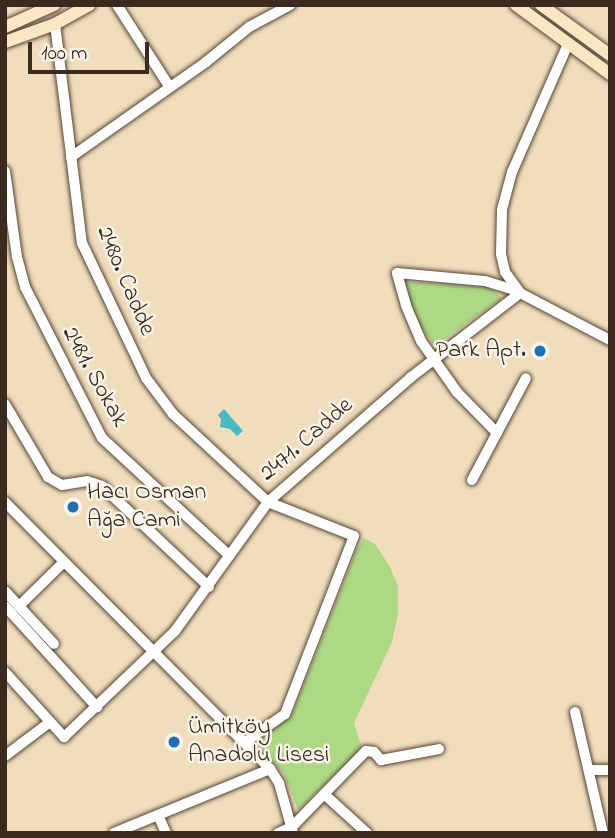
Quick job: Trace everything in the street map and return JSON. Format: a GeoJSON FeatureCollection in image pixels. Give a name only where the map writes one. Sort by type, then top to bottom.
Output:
{"type":"FeatureCollection","features":[{"type":"Feature","properties":{"kind":"main road"},"geometry":{"type":"LineString","coordinates":[[5,42],[55,24],[89,5]]}},
{"type":"Feature","properties":{"kind":"main road"},"geometry":{"type":"LineString","coordinates":[[516,5],[610,74]]}},
{"type":"Feature","properties":{"kind":"main road"},"geometry":{"type":"LineString","coordinates":[[541,5],[610,55]]}},
{"type":"Feature","properties":{"kind":"main road"},"geometry":{"type":"LineString","coordinates":[[5,27],[52,6],[55,24]]}},
{"type":"Feature","properties":{"kind":"street"},"geometry":{"type":"LineString","coordinates":[[117,5],[169,86]]}},
{"type":"Feature","properties":{"kind":"street"},"geometry":{"type":"LineString","coordinates":[[71,158],[206,62],[249,27],[290,5]]}},
{"type":"Feature","properties":{"kind":"street","name":"2480. Cadde"},"geometry":{"type":"LineString","coordinates":[[55,24],[82,243],[146,378],[173,414],[268,502]]}},
{"type":"Feature","properties":{"kind":"street"},"geometry":{"type":"LineString","coordinates":[[520,293],[509,281],[503,263],[501,237],[504,199],[520,147],[568,44]]}},
{"type":"Feature","properties":{"kind":"street","name":"2481. Sokak"},"geometry":{"type":"LineString","coordinates":[[5,171],[17,257],[25,287],[102,438],[229,555]]}},
{"type":"Feature","properties":{"kind":"street"},"geometry":{"type":"LineString","coordinates":[[497,433],[457,392],[433,359],[413,323],[397,273],[485,281],[520,293],[610,340]]}},
{"type":"Feature","properties":{"kind":"street","name":"2471. Cadde"},"geometry":{"type":"LineString","coordinates":[[50,722],[64,737],[97,707],[156,652],[209,587],[268,502],[433,359],[520,293]]}},
{"type":"Feature","properties":{"kind":"street"},"geometry":{"type":"LineString","coordinates":[[472,480],[526,378]]}},
{"type":"Feature","properties":{"kind":"street"},"geometry":{"type":"LineString","coordinates":[[5,404],[48,477],[62,485],[87,481],[102,486],[209,587]]}},
{"type":"Feature","properties":{"kind":"street"},"geometry":{"type":"LineString","coordinates":[[5,502],[270,769],[279,783],[293,830]]}},
{"type":"Feature","properties":{"kind":"street"},"geometry":{"type":"LineString","coordinates":[[244,743],[285,714],[354,537],[268,502]]}},
{"type":"Feature","properties":{"kind":"street"},"geometry":{"type":"LineString","coordinates":[[19,606],[64,562]]}},
{"type":"Feature","properties":{"kind":"street"},"geometry":{"type":"LineString","coordinates":[[5,591],[54,644]]}},
{"type":"Feature","properties":{"kind":"street"},"geometry":{"type":"LineString","coordinates":[[5,606],[97,707]]}},
{"type":"Feature","properties":{"kind":"street"},"geometry":{"type":"LineString","coordinates":[[5,673],[50,722],[5,756]]}},
{"type":"Feature","properties":{"kind":"street"},"geometry":{"type":"LineString","coordinates":[[575,712],[603,833]]}},
{"type":"Feature","properties":{"kind":"street"},"geometry":{"type":"LineString","coordinates":[[278,833],[293,830],[366,751],[373,752],[381,760],[439,749]]}},
{"type":"Feature","properties":{"kind":"street"},"geometry":{"type":"LineString","coordinates":[[114,833],[270,769]]}},
{"type":"Feature","properties":{"kind":"street"},"geometry":{"type":"LineString","coordinates":[[589,770],[610,769]]}},
{"type":"Feature","properties":{"kind":"street"},"geometry":{"type":"LineString","coordinates":[[324,794],[367,833]]}},
{"type":"Feature","properties":{"kind":"street"},"geometry":{"type":"LineString","coordinates":[[158,815],[166,833]]}},
{"type":"Feature","properties":{"kind":"green space"},"geometry":{"type":"Polygon","coordinates":[[[404,284],[488,286],[502,298],[435,346],[414,319],[404,284]]]}},
{"type":"Feature","properties":{"kind":"green space"},"geometry":{"type":"Polygon","coordinates":[[[364,538],[375,544],[389,565],[398,586],[398,614],[392,642],[354,723],[362,748],[298,810],[284,774],[257,744],[293,713],[357,549],[364,538]]]}},
{"type":"Feature","properties":{"kind":"water"},"geometry":{"type":"Polygon","coordinates":[[[224,409],[243,431],[237,436],[230,429],[220,427],[221,419],[218,415],[224,409]]]}},
{"type":"Feature","properties":{"kind":"place","name":"Park Apt."},"geometry":{"type":"Point","coordinates":[540,351]}},
{"type":"Feature","properties":{"kind":"place","name":"Hacı Osman Ağa Cami"},"geometry":{"type":"Point","coordinates":[73,507]}},
{"type":"Feature","properties":{"kind":"place","name":"Ümitköy Anadolu Lisesi"},"geometry":{"type":"Point","coordinates":[174,742]}}]}
